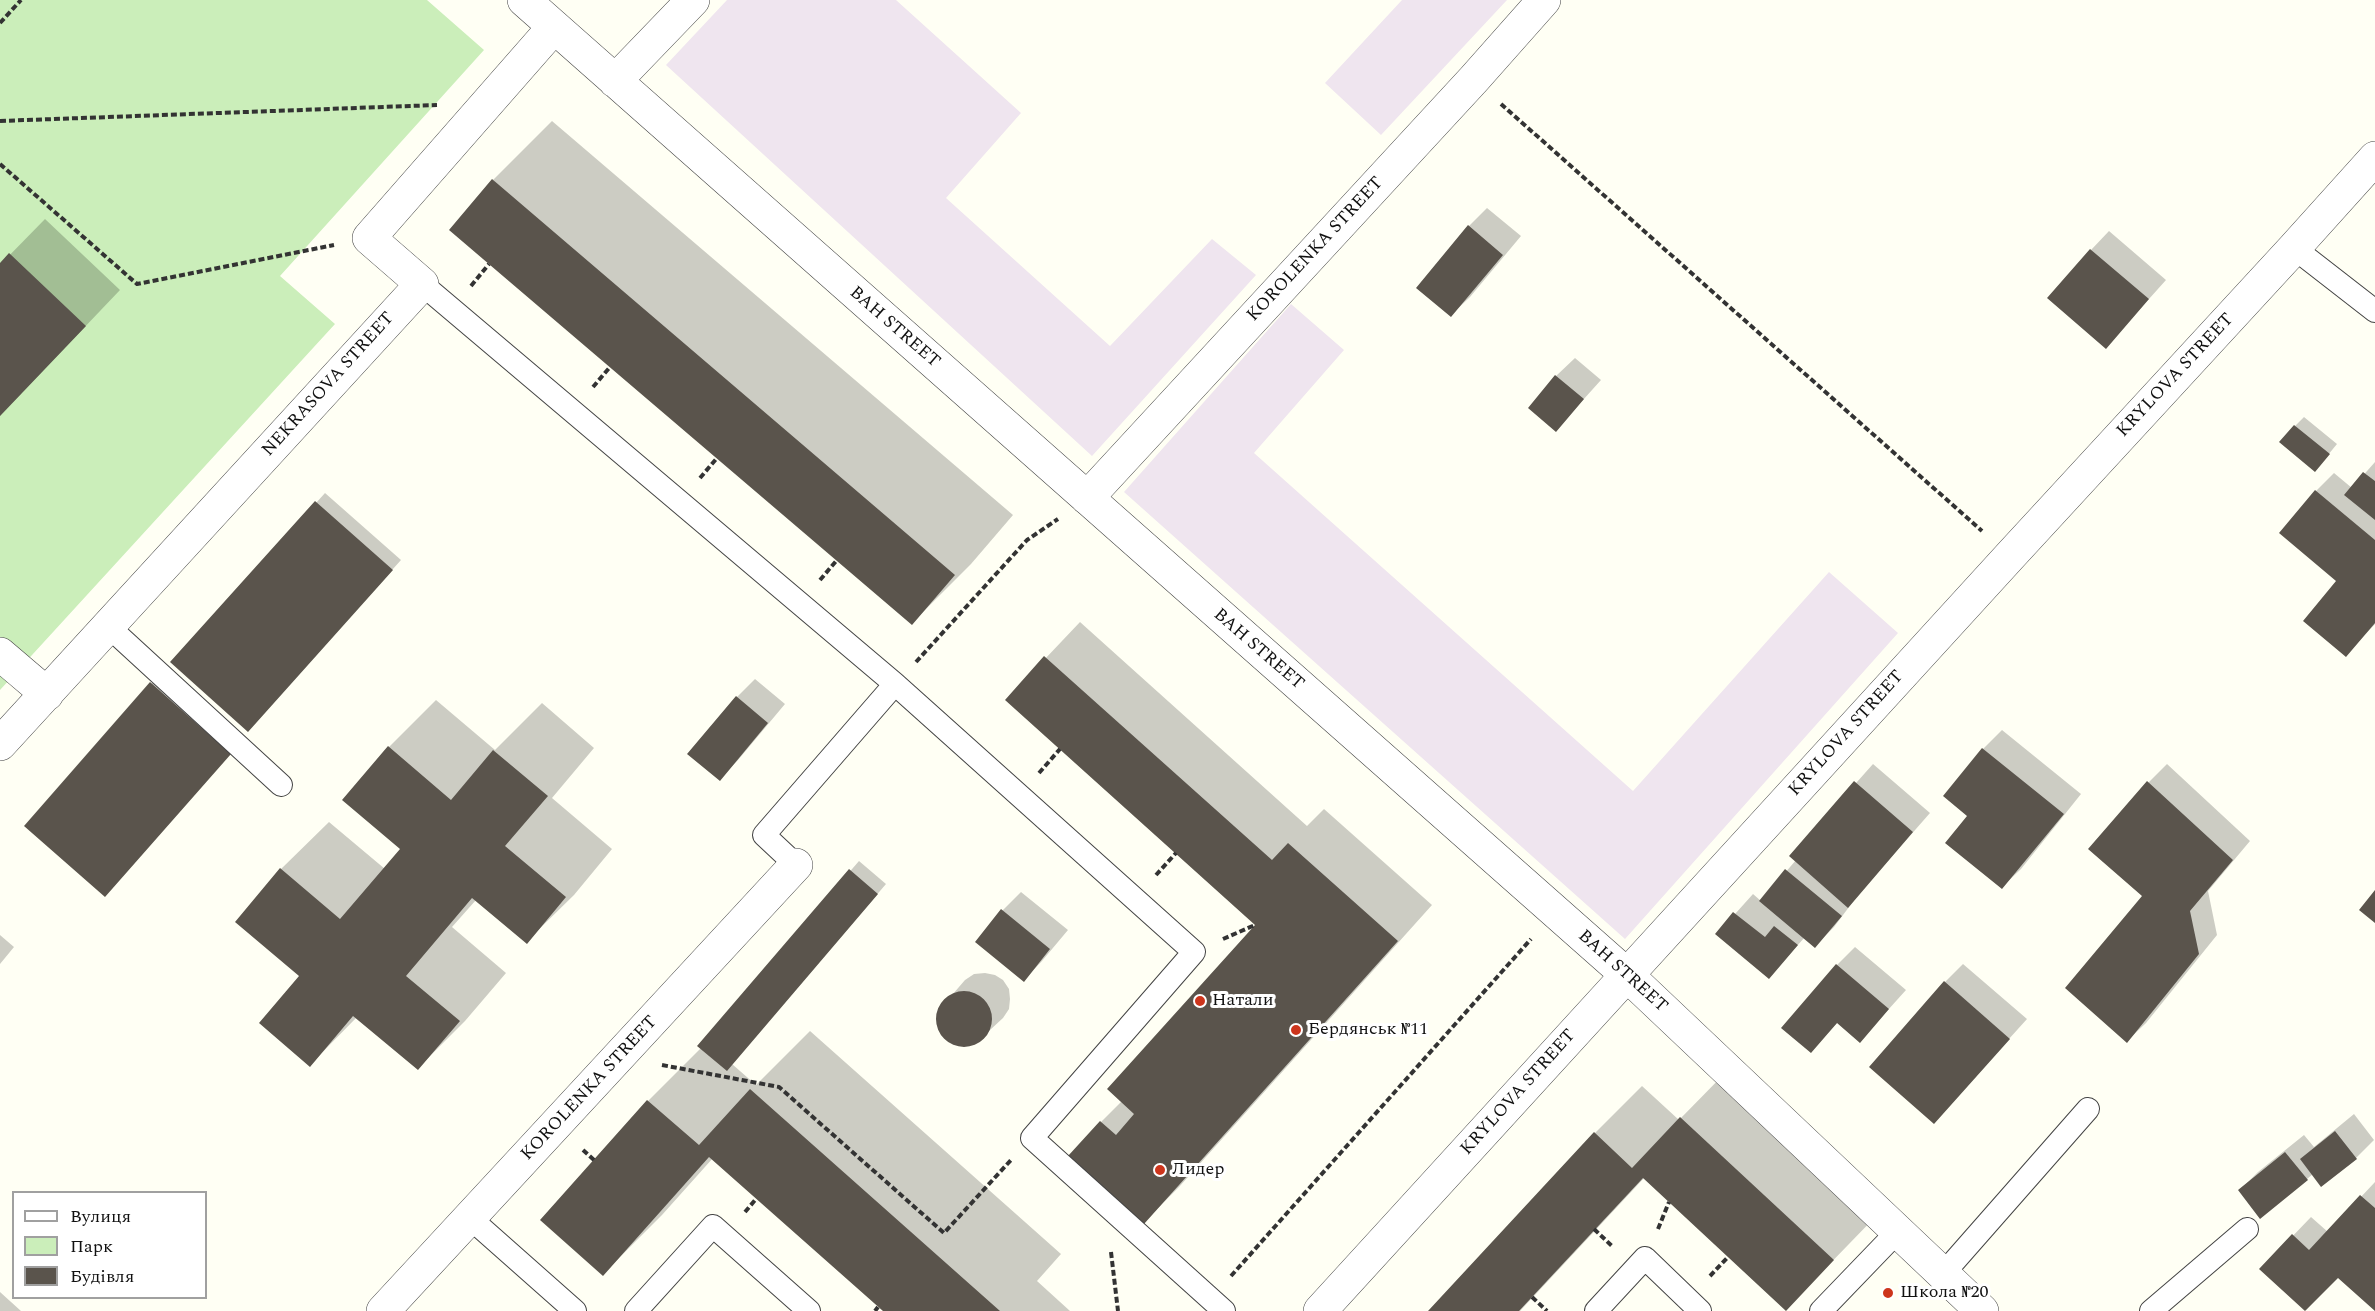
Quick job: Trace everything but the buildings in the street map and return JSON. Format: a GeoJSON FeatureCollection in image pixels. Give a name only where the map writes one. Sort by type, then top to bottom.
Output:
{"type":"FeatureCollection","features":[{"type":"Feature","properties":{"kind":"street","name":"BAH STREET"},"geometry":{"type":"LineString","coordinates":[[524,0],[1627,975],[1982,1311]]}},
{"type":"Feature","properties":{"kind":"street"},"geometry":{"type":"LineString","coordinates":[[615,81],[693,0]]}},
{"type":"Feature","properties":{"kind":"street","name":"KOROLENKA STREET"},"geometry":{"type":"LineString","coordinates":[[1087,498],[1474,79],[1544,0]]}},
{"type":"Feature","properties":{"kind":"street"},"geometry":{"type":"LineString","coordinates":[[422,284],[369,238],[554,27]]}},
{"type":"Feature","properties":{"kind":"street","name":"KRYLOVA STREET"},"geometry":{"type":"LineString","coordinates":[[1320,1311],[2375,158]]}},
{"type":"Feature","properties":{"kind":"street","name":"NEKRASOVA STREET"},"geometry":{"type":"LineString","coordinates":[[0,744],[422,284]]}},
{"type":"Feature","properties":{"kind":"street"},"geometry":{"type":"LineString","coordinates":[[0,654],[47,694]]}},
{"type":"Feature","properties":{"kind":"street","name":"KOROLENKA STREET"},"geometry":{"type":"LineString","coordinates":[[383,1311],[796,866]]}},
{"type":"Feature","properties":{"kind":"lane"},"geometry":{"type":"LineString","coordinates":[[2294,249],[2375,311]]}},
{"type":"Feature","properties":{"kind":"lane"},"geometry":{"type":"LineString","coordinates":[[422,284],[895,684],[1194,952],[1032,1138],[1217,1305]]}},
{"type":"Feature","properties":{"kind":"lane"},"geometry":{"type":"LineString","coordinates":[[109,627],[281,785]]}},
{"type":"Feature","properties":{"kind":"lane"},"geometry":{"type":"LineString","coordinates":[[796,866],[764,835],[895,684]]}},
{"type":"Feature","properties":{"kind":"lane"},"geometry":{"type":"LineString","coordinates":[[1943,1274],[2088,1109]]}},
{"type":"Feature","properties":{"kind":"lane"},"geometry":{"type":"LineString","coordinates":[[470,1218],[575,1311]]}},
{"type":"Feature","properties":{"kind":"lane"},"geometry":{"type":"LineString","coordinates":[[636,1311],[713,1226],[809,1311]]}},
{"type":"Feature","properties":{"kind":"lane"},"geometry":{"type":"LineString","coordinates":[[2151,1311],[2247,1229]]}},
{"type":"Feature","properties":{"kind":"lane"},"geometry":{"type":"LineString","coordinates":[[1821,1311],[1898,1231]]}},
{"type":"Feature","properties":{"kind":"lane"},"geometry":{"type":"LineString","coordinates":[[1596,1311],[1645,1258],[1700,1311]]}},
{"type":"Feature","properties":{"kind":"path"},"geometry":{"type":"LineString","coordinates":[[0,23],[21,0]]}},
{"type":"Feature","properties":{"kind":"path"},"geometry":{"type":"LineString","coordinates":[[1474,79],[2010,556]]}},
{"type":"Feature","properties":{"kind":"path"},"geometry":{"type":"LineString","coordinates":[[0,121],[489,103]]}},
{"type":"Feature","properties":{"kind":"path"},"geometry":{"type":"LineString","coordinates":[[0,164],[137,284],[369,238]]}},
{"type":"Feature","properties":{"kind":"path"},"geometry":{"type":"LineString","coordinates":[[895,684],[1027,540],[1087,498]]}},
{"type":"Feature","properties":{"kind":"path"},"geometry":{"type":"LineString","coordinates":[[1217,1305],[1555,912]]}},
{"type":"Feature","properties":{"kind":"path"},"geometry":{"type":"LineString","coordinates":[[620,1057],[779,1087],[944,1233],[1032,1138]]}},
{"type":"Feature","properties":{"kind":"path"},"geometry":{"type":"LineString","coordinates":[[1104,1203],[1118,1311]]}},
{"type":"Feature","properties":{"kind":"path"},"geometry":{"type":"LineString","coordinates":[[1532,1297],[1547,1311]]}},
{"type":"Feature","properties":{"kind":"path"},"geometry":{"type":"LineString","coordinates":[[874,1311],[878,1307]]}},
{"type":"Feature","properties":{"kind":"shaded area"},"geometry":{"type":"Polygon","coordinates":[[[727,0],[896,0],[1021,113],[946,198],[1110,346],[1212,239],[1256,275],[1092,456],[666,65],[727,0]]]}},
{"type":"Feature","properties":{"kind":"shaded area"},"geometry":{"type":"Polygon","coordinates":[[[1402,0],[1507,0],[1381,135],[1325,83],[1402,0]]]}},
{"type":"Feature","properties":{"kind":"shaded area"},"geometry":{"type":"Polygon","coordinates":[[[1291,304],[1344,350],[1254,453],[1633,791],[1829,572],[1898,633],[1625,939],[1124,492],[1291,304]]]}},
{"type":"Feature","properties":{"kind":"green space"},"geometry":{"type":"Polygon","coordinates":[[[0,0],[427,0],[484,50],[280,276],[335,324],[0,690],[0,0]]]}},
{"type":"Feature","properties":{"kind":"place","name":"Натали"},"geometry":{"type":"Point","coordinates":[1200,1001]}},
{"type":"Feature","properties":{"kind":"place","name":"Бердянськ №11"},"geometry":{"type":"Point","coordinates":[1296,1030]}},
{"type":"Feature","properties":{"kind":"place","name":"Лидер"},"geometry":{"type":"Point","coordinates":[1160,1170]}},
{"type":"Feature","properties":{"kind":"place","name":"Школа №20"},"geometry":{"type":"Point","coordinates":[1888,1293]}}]}
